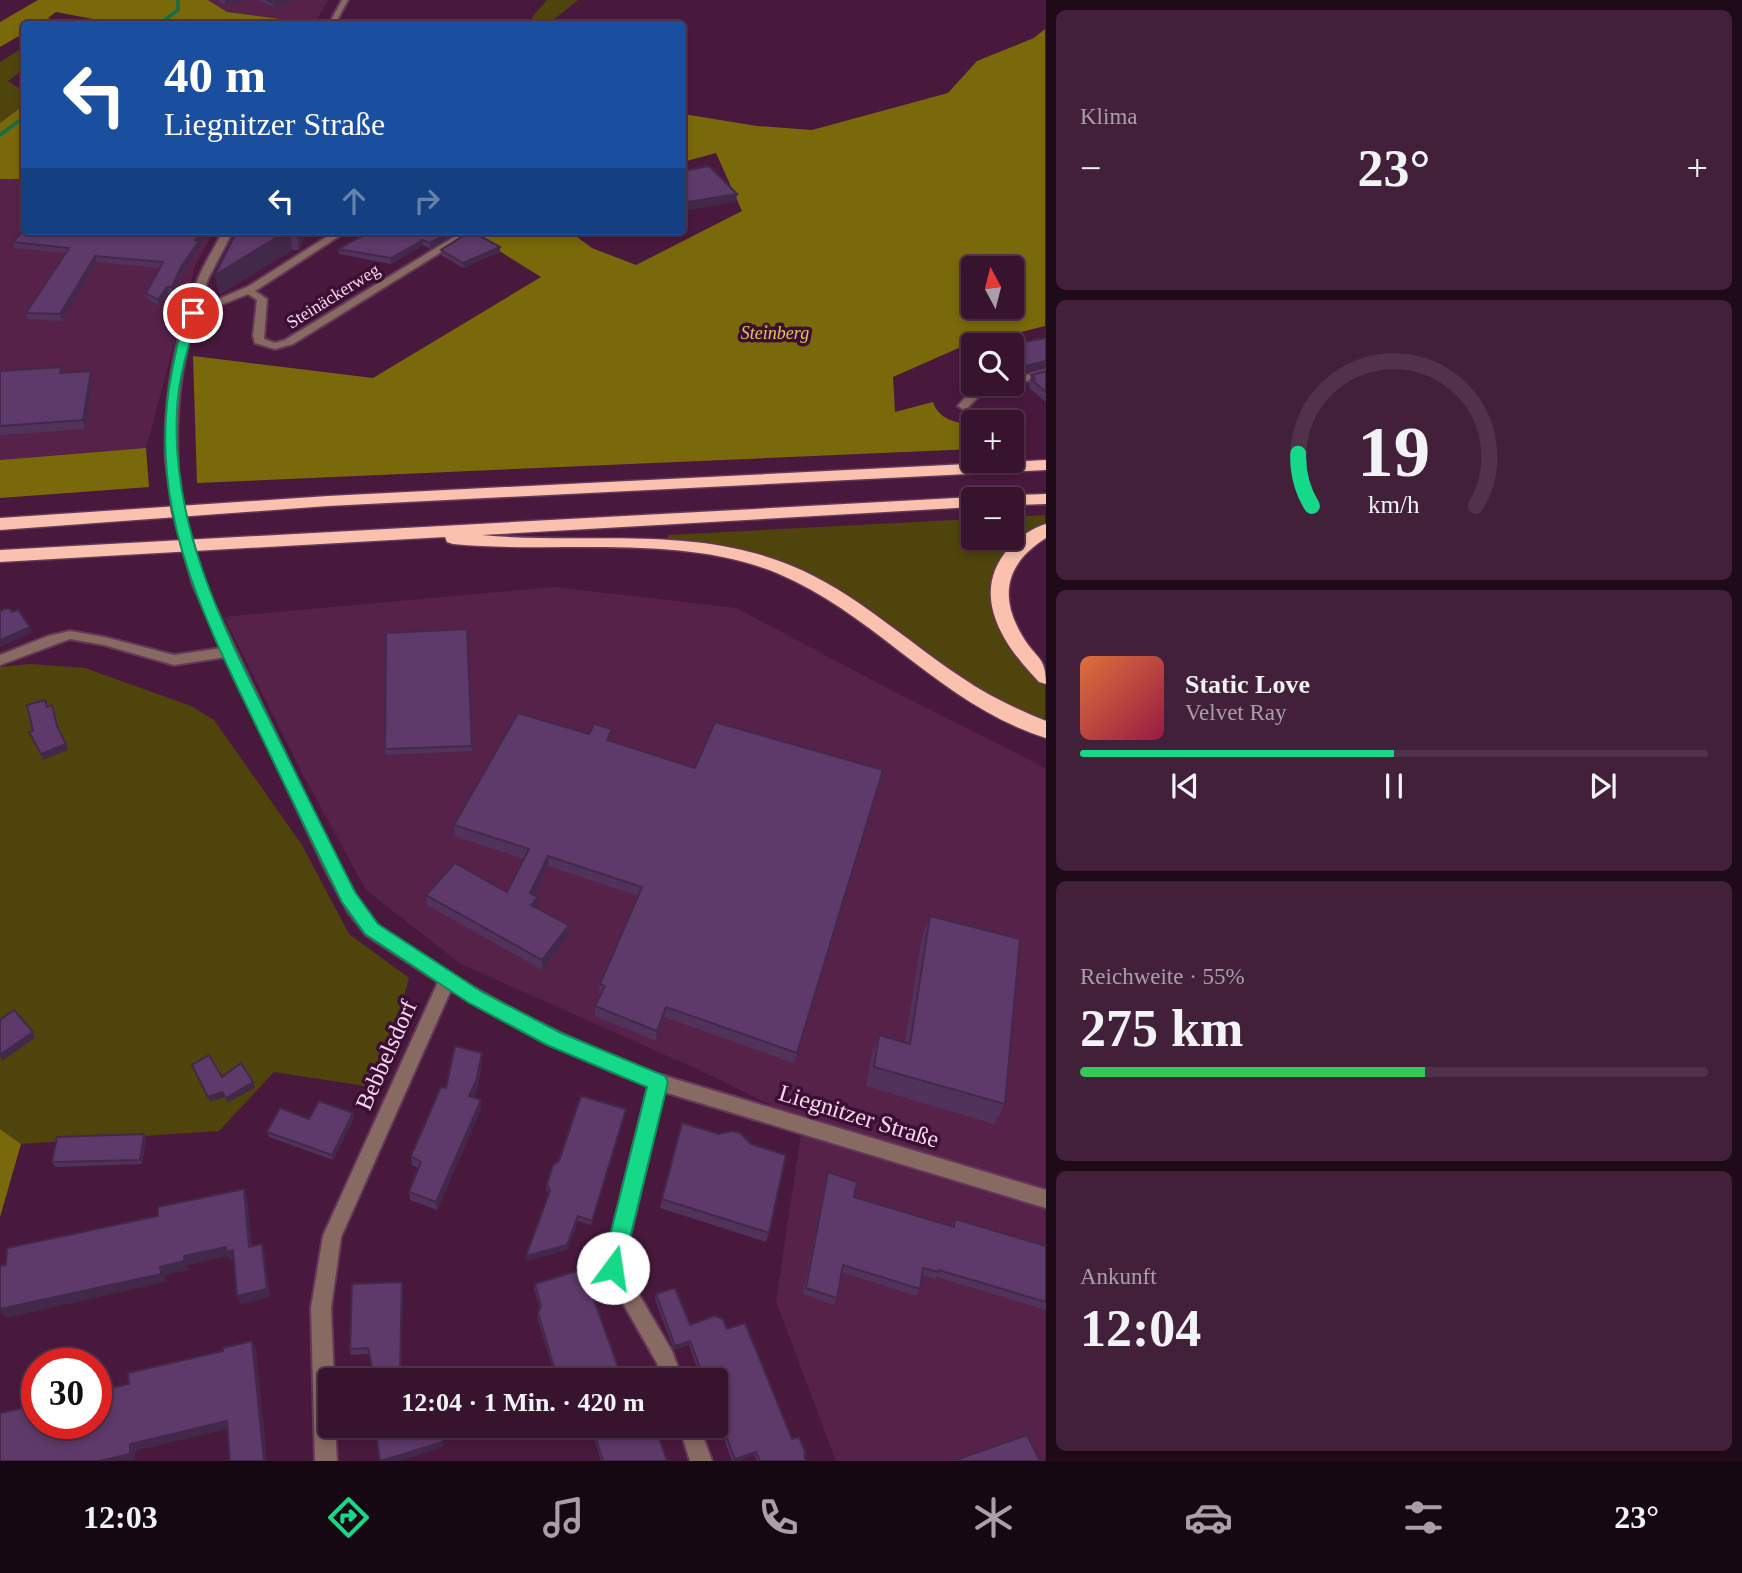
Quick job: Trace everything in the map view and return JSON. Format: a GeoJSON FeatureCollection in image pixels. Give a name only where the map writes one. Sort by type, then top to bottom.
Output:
{"type":"FeatureCollection","features":[{"type":"Feature","properties":{"kind":"highway"},"geometry":{"type":"LineString","coordinates":[[0,524],[328,501],[1045,465]]}},
{"type":"Feature","properties":{"kind":"highway"},"geometry":{"type":"LineString","coordinates":[[1024,500],[1045,499]]}},
{"type":"Feature","properties":{"kind":"highway"},"geometry":{"type":"LineString","coordinates":[[0,556],[406,531],[961,503]]}},
{"type":"Feature","properties":{"kind":"highway"},"geometry":{"type":"LineString","coordinates":[[1045,530],[1032,536],[1016,550],[1004,569],[999,593],[1001,614],[1009,634],[1024,656],[1045,677]]}},
{"type":"Feature","properties":{"kind":"highway"},"geometry":{"type":"LineString","coordinates":[[406,531],[487,543],[645,542],[745,556],[784,569],[832,592],[945,677],[986,702],[1045,730]]}},
{"type":"Feature","properties":{"kind":"street"},"geometry":{"type":"LineString","coordinates":[[334,21],[345,0]]}},
{"type":"Feature","properties":{"kind":"street"},"geometry":{"type":"LineString","coordinates":[[226,235],[204,278],[184,339],[172,397],[172,464],[178,510],[198,583],[228,652],[348,897],[371,929],[447,980]]}},
{"type":"Feature","properties":{"kind":"street"},"geometry":{"type":"LineString","coordinates":[[193,313],[222,305],[249,291],[336,235]]}},
{"type":"Feature","properties":{"kind":"street","name":"Steinäckerweg"},"geometry":{"type":"LineString","coordinates":[[249,291],[262,299],[264,309],[258,330],[260,341],[275,346],[289,342],[463,235]]}},
{"type":"Feature","properties":{"kind":"street"},"geometry":{"type":"LineString","coordinates":[[1024,379],[1045,373]]}},
{"type":"Feature","properties":{"kind":"street"},"geometry":{"type":"LineString","coordinates":[[963,406],[973,396]]}},
{"type":"Feature","properties":{"kind":"street"},"geometry":{"type":"LineString","coordinates":[[0,660],[53,639],[71,635],[174,660],[228,652]]}},
{"type":"Feature","properties":{"kind":"street","name":"Liegnitzer Straße"},"geometry":{"type":"LineString","coordinates":[[447,980],[554,1039],[658,1082],[1045,1199]]}},
{"type":"Feature","properties":{"kind":"street","name":"Bebbelsdorf"},"geometry":{"type":"LineString","coordinates":[[326,1461],[321,1308],[332,1236],[447,980]]}},
{"type":"Feature","properties":{"kind":"street"},"geometry":{"type":"LineString","coordinates":[[658,1082],[613,1268],[668,1368]]}},
{"type":"Feature","properties":{"kind":"street"},"geometry":{"type":"LineString","coordinates":[[693,1438],[702,1461]]}},
{"type":"Feature","properties":{"kind":"shaded area"},"geometry":{"type":"Polygon","coordinates":[[[208,0],[328,0],[316,21],[227,12],[208,0]]]}},
{"type":"Feature","properties":{"kind":"shaded area"},"geometry":{"type":"Polygon","coordinates":[[[547,0],[578,0],[552,21],[532,21],[547,0]]]}},
{"type":"Feature","properties":{"kind":"shaded area"},"geometry":{"type":"Polygon","coordinates":[[[21,49],[21,71],[8,81],[21,89],[21,107],[0,123],[0,62],[21,49]]]}},
{"type":"Feature","properties":{"kind":"shaded area"},"geometry":{"type":"Polygon","coordinates":[[[0,179],[21,179],[21,235],[212,235],[195,266],[146,448],[0,460],[0,179]]]}},
{"type":"Feature","properties":{"kind":"shaded area"},"geometry":{"type":"Polygon","coordinates":[[[1045,515],[1045,525],[1024,538],[1024,516],[1045,515]]]}},
{"type":"Feature","properties":{"kind":"shaded area"},"geometry":{"type":"Polygon","coordinates":[[[961,520],[961,550],[1007,550],[996,573],[994,608],[1004,637],[1012,650],[1045,684],[1045,723],[988,697],[951,673],[883,621],[746,552],[668,539],[668,535],[961,520]]]}},
{"type":"Feature","properties":{"kind":"shaded area"},"geometry":{"type":"Polygon","coordinates":[[[554,587],[736,608],[1045,768],[1045,1461],[836,1461],[776,1301],[803,1121],[708,1074],[461,964],[366,890],[300,769],[224,617],[554,587]]]}},
{"type":"Feature","properties":{"kind":"shaded area"},"geometry":{"type":"Polygon","coordinates":[[[30,664],[85,668],[191,706],[214,720],[302,845],[349,934],[409,978],[378,1088],[274,1072],[219,1131],[21,1144],[0,1129],[0,667],[30,664]]]}},
{"type":"Feature","properties":{"kind":"green space"},"geometry":{"type":"Polygon","coordinates":[[[38,0],[208,0],[227,12],[295,21],[97,21],[56,12],[48,18],[55,21],[21,21],[21,35],[0,47],[0,22],[38,0]]]}},
{"type":"Feature","properties":{"kind":"green space","name":"Steinberg"},"geometry":{"type":"Polygon","coordinates":[[[1045,29],[1045,326],[1017,333],[961,333],[961,347],[893,377],[895,412],[933,402],[939,413],[961,423],[961,450],[197,483],[193,356],[373,378],[541,277],[474,235],[574,235],[592,248],[636,265],[742,211],[716,153],[686,161],[686,114],[757,126],[812,130],[948,93],[977,61],[1034,38],[1045,29]]]}},
{"type":"Feature","properties":{"kind":"green space"},"geometry":{"type":"Polygon","coordinates":[[[21,107],[21,179],[0,179],[0,123],[21,107]]]}},
{"type":"Feature","properties":{"kind":"green space"},"geometry":{"type":"Polygon","coordinates":[[[146,448],[149,487],[0,498],[0,460],[146,448]]]}},
{"type":"Feature","properties":{"kind":"green space"},"geometry":{"type":"Polygon","coordinates":[[[0,1129],[21,1144],[0,1217],[0,1129]]]}},
{"type":"Feature","properties":{"kind":"building"},"geometry":{"type":"Polygon","coordinates":[[[709,166],[737,194],[686,202],[686,170],[709,166]]]}},
{"type":"Feature","properties":{"kind":"building"},"geometry":{"type":"Polygon","coordinates":[[[21,233],[199,235],[195,240],[199,241],[181,267],[172,287],[167,287],[158,300],[146,293],[163,262],[95,256],[60,314],[26,313],[69,248],[13,242],[21,233]]]}},
{"type":"Feature","properties":{"kind":"building"},"geometry":{"type":"Polygon","coordinates":[[[235,235],[280,235],[215,275],[235,235]]]}},
{"type":"Feature","properties":{"kind":"building"},"geometry":{"type":"Polygon","coordinates":[[[364,235],[443,235],[430,243],[423,240],[391,258],[338,249],[364,235]]]}},
{"type":"Feature","properties":{"kind":"building"},"geometry":{"type":"Polygon","coordinates":[[[465,235],[478,235],[500,247],[463,263],[441,250],[465,235]]]}},
{"type":"Feature","properties":{"kind":"building"},"geometry":{"type":"Polygon","coordinates":[[[1046,338],[1046,361],[1024,366],[1024,342],[1046,338]]]}},
{"type":"Feature","properties":{"kind":"building"},"geometry":{"type":"Polygon","coordinates":[[[62,367],[60,373],[91,371],[83,420],[0,426],[0,371],[62,367]]]}},
{"type":"Feature","properties":{"kind":"building"},"geometry":{"type":"Polygon","coordinates":[[[1046,371],[1046,392],[1032,380],[1035,379],[1031,375],[1046,371]]]}},
{"type":"Feature","properties":{"kind":"building"},"geometry":{"type":"Polygon","coordinates":[[[9,608],[12,612],[18,610],[30,627],[0,640],[0,611],[9,608]]]}},
{"type":"Feature","properties":{"kind":"building"},"geometry":{"type":"Polygon","coordinates":[[[467,629],[472,746],[385,749],[386,633],[467,629]]]}},
{"type":"Feature","properties":{"kind":"building"},"geometry":{"type":"Polygon","coordinates":[[[45,700],[47,707],[52,705],[57,726],[66,744],[41,754],[29,732],[33,731],[27,705],[45,700]]]}},
{"type":"Feature","properties":{"kind":"building"},"geometry":{"type":"Polygon","coordinates":[[[518,713],[589,734],[594,724],[612,729],[607,740],[695,768],[715,722],[883,770],[797,1053],[666,1007],[657,1031],[595,1006],[605,986],[600,984],[642,887],[548,856],[530,893],[538,897],[531,905],[569,925],[542,960],[426,895],[455,863],[507,892],[529,849],[454,825],[518,713]]]}},
{"type":"Feature","properties":{"kind":"building"},"geometry":{"type":"Polygon","coordinates":[[[930,916],[1020,939],[1005,1104],[874,1067],[879,1035],[910,1044],[930,916]]]}},
{"type":"Feature","properties":{"kind":"building"},"geometry":{"type":"Polygon","coordinates":[[[14,1010],[33,1032],[0,1055],[0,1020],[14,1010]]]}},
{"type":"Feature","properties":{"kind":"building"},"geometry":{"type":"Polygon","coordinates":[[[455,1046],[482,1053],[476,1081],[469,1096],[481,1100],[436,1202],[409,1192],[421,1162],[411,1156],[441,1087],[446,1088],[455,1046]]]}},
{"type":"Feature","properties":{"kind":"building"},"geometry":{"type":"Polygon","coordinates":[[[209,1055],[222,1077],[241,1063],[253,1082],[226,1098],[222,1092],[208,1097],[192,1065],[209,1055]]]}},
{"type":"Feature","properties":{"kind":"building"},"geometry":{"type":"Polygon","coordinates":[[[581,1096],[626,1109],[592,1221],[578,1216],[567,1245],[526,1256],[550,1191],[547,1184],[553,1165],[559,1161],[581,1096]]]}},
{"type":"Feature","properties":{"kind":"building"},"geometry":{"type":"Polygon","coordinates":[[[319,1101],[353,1113],[332,1155],[267,1132],[280,1108],[309,1119],[319,1101]]]}},
{"type":"Feature","properties":{"kind":"building"},"geometry":{"type":"Polygon","coordinates":[[[682,1123],[719,1134],[733,1131],[740,1133],[751,1144],[786,1155],[769,1233],[662,1199],[682,1123]]]}},
{"type":"Feature","properties":{"kind":"building"},"geometry":{"type":"Polygon","coordinates":[[[144,1134],[140,1160],[52,1162],[57,1137],[144,1134]]]}},
{"type":"Feature","properties":{"kind":"building"},"geometry":{"type":"Polygon","coordinates":[[[828,1172],[857,1182],[854,1197],[954,1227],[955,1219],[1046,1246],[1046,1302],[939,1270],[923,1268],[920,1289],[843,1265],[837,1298],[806,1288],[828,1172]]]}},
{"type":"Feature","properties":{"kind":"building"},"geometry":{"type":"Polygon","coordinates":[[[244,1189],[249,1247],[262,1244],[267,1289],[237,1296],[233,1250],[226,1252],[226,1247],[184,1256],[184,1261],[160,1267],[161,1274],[0,1309],[0,1266],[6,1265],[7,1248],[158,1216],[158,1207],[244,1189]]]}},
{"type":"Feature","properties":{"kind":"building"},"geometry":{"type":"Polygon","coordinates":[[[583,1269],[618,1368],[554,1368],[538,1313],[541,1306],[535,1284],[583,1269]]]}},
{"type":"Feature","properties":{"kind":"building"},"geometry":{"type":"Polygon","coordinates":[[[402,1282],[400,1368],[372,1368],[368,1348],[350,1349],[352,1284],[402,1282]]]}},
{"type":"Feature","properties":{"kind":"building"},"geometry":{"type":"Polygon","coordinates":[[[675,1288],[690,1325],[714,1316],[723,1319],[727,1329],[745,1323],[792,1439],[799,1437],[806,1461],[760,1461],[756,1452],[735,1459],[727,1438],[728,1368],[700,1368],[690,1341],[675,1346],[656,1294],[675,1288]]]}},
{"type":"Feature","properties":{"kind":"building"},"geometry":{"type":"Polygon","coordinates":[[[252,1341],[264,1461],[230,1461],[227,1421],[130,1444],[130,1454],[99,1461],[0,1461],[0,1413],[21,1408],[21,1439],[112,1439],[112,1388],[129,1384],[128,1373],[223,1351],[223,1348],[252,1341]]]}},
{"type":"Feature","properties":{"kind":"building"},"geometry":{"type":"Polygon","coordinates":[[[1027,1435],[1040,1461],[953,1461],[1027,1435]]]}},
{"type":"Feature","properties":{"kind":"building"},"geometry":{"type":"Polygon","coordinates":[[[377,1438],[442,1438],[443,1442],[380,1461],[377,1438]]]}},
{"type":"Feature","properties":{"kind":"building"},"geometry":{"type":"Polygon","coordinates":[[[596,1438],[659,1438],[667,1461],[603,1461],[596,1438]]]}},
{"type":"Feature","properties":{"kind":"waterway"},"geometry":{"type":"LineString","coordinates":[[163,21],[178,10],[178,0]]}},
{"type":"Feature","properties":{"kind":"waterway"},"geometry":{"type":"LineString","coordinates":[[0,135],[21,119]]}},
{"type":"Feature","properties":{"kind":"route"},"geometry":{"type":"LineString","coordinates":[[193,313],[184,339],[170,410],[173,482],[186,543],[198,583],[228,652],[348,897],[371,929],[475,997],[554,1039],[658,1082],[613,1268]]}}]}
